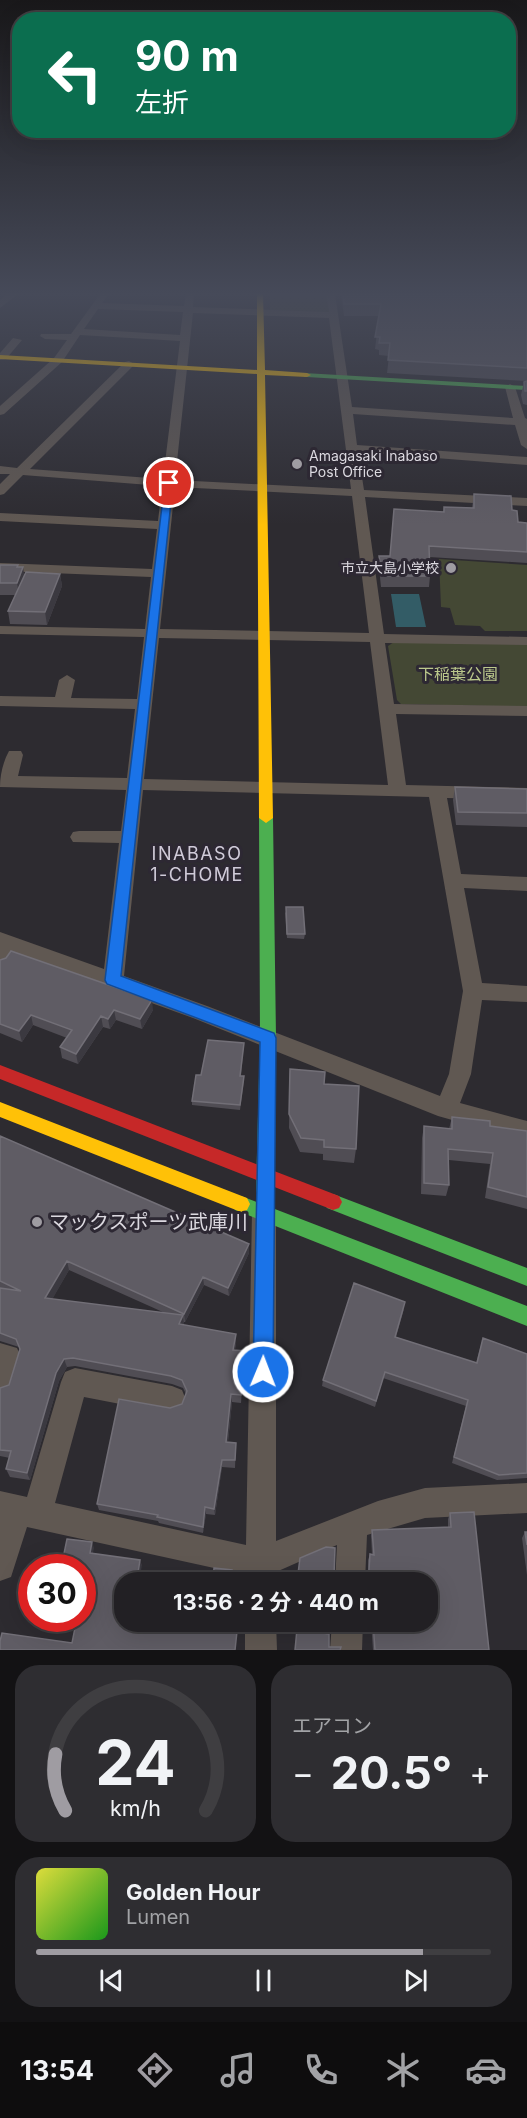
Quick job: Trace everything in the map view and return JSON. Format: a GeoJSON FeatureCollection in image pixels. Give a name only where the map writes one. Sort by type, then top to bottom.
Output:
{"type":"FeatureCollection","features":[{"type":"Feature","properties":{"kind":"main road"},"geometry":{"type":"LineString","coordinates":[[245,371],[527,388]]}},
{"type":"Feature","properties":{"kind":"main road"},"geometry":{"type":"LineString","coordinates":[[261,372],[268,1038],[264,1212]]}},
{"type":"Feature","properties":{"kind":"main road"},"geometry":{"type":"LineString","coordinates":[[0,1072],[527,1277]]}},
{"type":"Feature","properties":{"kind":"main road"},"geometry":{"type":"LineString","coordinates":[[0,1109],[527,1316]]}},
{"type":"Feature","properties":{"kind":"street"},"geometry":{"type":"LineString","coordinates":[[0,412],[46,371]]}},
{"type":"Feature","properties":{"kind":"street"},"geometry":{"type":"LineString","coordinates":[[0,491],[122,371]]}},
{"type":"Feature","properties":{"kind":"street"},"geometry":{"type":"LineString","coordinates":[[113,980],[182,371]]}},
{"type":"Feature","properties":{"kind":"street"},"geometry":{"type":"LineString","coordinates":[[340,371],[398,791]]}},
{"type":"Feature","properties":{"kind":"street"},"geometry":{"type":"LineString","coordinates":[[510,387],[524,422],[527,445]]}},
{"type":"Feature","properties":{"kind":"street"},"geometry":{"type":"LineString","coordinates":[[346,410],[524,422]]}},
{"type":"Feature","properties":{"kind":"street"},"geometry":{"type":"LineString","coordinates":[[351,448],[527,461]]}},
{"type":"Feature","properties":{"kind":"street"},"geometry":{"type":"LineString","coordinates":[[0,470],[169,483],[527,502]]}},
{"type":"Feature","properties":{"kind":"street"},"geometry":{"type":"LineString","coordinates":[[0,517],[164,525]]}},
{"type":"Feature","properties":{"kind":"street"},"geometry":{"type":"LineString","coordinates":[[0,567],[158,573]]}},
{"type":"Feature","properties":{"kind":"street"},"geometry":{"type":"LineString","coordinates":[[0,630],[527,641]]}},
{"type":"Feature","properties":{"kind":"street"},"geometry":{"type":"LineString","coordinates":[[62,702],[67,680]]}},
{"type":"Feature","properties":{"kind":"street"},"geometry":{"type":"LineString","coordinates":[[0,701],[145,704]]}},
{"type":"Feature","properties":{"kind":"street"},"geometry":{"type":"LineString","coordinates":[[387,709],[527,711]]}},
{"type":"Feature","properties":{"kind":"street"},"geometry":{"type":"LineString","coordinates":[[15,756],[4,782],[527,794]]}},
{"type":"Feature","properties":{"kind":"street"},"geometry":{"type":"LineString","coordinates":[[437,792],[472,991],[460,1074],[446,1109]]}},
{"type":"Feature","properties":{"kind":"street"},"geometry":{"type":"LineString","coordinates":[[79,837],[129,837]]}},
{"type":"Feature","properties":{"kind":"street"},"geometry":{"type":"LineString","coordinates":[[453,881],[527,884]]}},
{"type":"Feature","properties":{"kind":"street"},"geometry":{"type":"LineString","coordinates":[[4,949],[113,980],[268,1038],[446,1109],[527,1131]]}},
{"type":"Feature","properties":{"kind":"street"},"geometry":{"type":"LineString","coordinates":[[472,991],[527,994]]}},
{"type":"Feature","properties":{"kind":"street"},"geometry":{"type":"LineString","coordinates":[[261,1572],[264,1212]]}},
{"type":"Feature","properties":{"kind":"street"},"geometry":{"type":"LineString","coordinates":[[0,1356],[8,1357],[0,1382]]}},
{"type":"Feature","properties":{"kind":"street"},"geometry":{"type":"LineString","coordinates":[[0,1566],[18,1510],[75,1382],[172,1400]]}},
{"type":"Feature","properties":{"kind":"street"},"geometry":{"type":"LineString","coordinates":[[263,1572],[353,1525],[425,1503],[527,1498]]}},
{"type":"Feature","properties":{"kind":"street"},"geometry":{"type":"LineString","coordinates":[[18,1510],[257,1572]]}},
{"type":"Feature","properties":{"kind":"street"},"geometry":{"type":"LineString","coordinates":[[351,1572],[353,1525]]}},
{"type":"Feature","properties":{"kind":"street"},"geometry":{"type":"LineString","coordinates":[[261,1632],[261,1650]]}},
{"type":"Feature","properties":{"kind":"street"},"geometry":{"type":"LineString","coordinates":[[346,1650],[347,1632]]}},
{"type":"Feature","properties":{"kind":"green space"},"geometry":{"type":"Polygon","coordinates":[[[439,559],[527,565],[527,631],[485,631],[480,626],[455,625],[450,608],[441,607],[439,559]]]}},
{"type":"Feature","properties":{"kind":"green space","name":"下稲葉公園"},"geometry":{"type":"Polygon","coordinates":[[[394,642],[527,644],[527,707],[401,704],[397,700],[388,646],[394,642]]]}},
{"type":"Feature","properties":{"kind":"water"},"geometry":{"type":"Polygon","coordinates":[[[391,594],[419,594],[426,627],[396,627],[391,594]]]}},
{"type":"Feature","properties":{"kind":"building"},"geometry":{"type":"Polygon","coordinates":[[[527,381],[527,391],[525,391],[524,382],[527,381]]]}},
{"type":"Feature","properties":{"kind":"building"},"geometry":{"type":"Polygon","coordinates":[[[474,494],[511,496],[512,510],[517,511],[518,522],[527,523],[527,552],[429,546],[430,576],[382,576],[379,556],[390,556],[394,509],[444,512],[444,507],[474,508],[474,494]]]}},
{"type":"Feature","properties":{"kind":"building"},"geometry":{"type":"Polygon","coordinates":[[[0,565],[23,567],[17,583],[0,583],[0,565]]]}},
{"type":"Feature","properties":{"kind":"building"},"geometry":{"type":"Polygon","coordinates":[[[26,572],[60,574],[45,612],[8,611],[26,572]]]}},
{"type":"Feature","properties":{"kind":"building"},"geometry":{"type":"Polygon","coordinates":[[[455,787],[527,789],[527,813],[458,812],[455,787]]]}},
{"type":"Feature","properties":{"kind":"building"},"geometry":{"type":"Polygon","coordinates":[[[286,907],[303,907],[305,934],[287,934],[286,907]]]}},
{"type":"Feature","properties":{"kind":"building"},"geometry":{"type":"Polygon","coordinates":[[[11,951],[152,1000],[140,1019],[114,1010],[108,1019],[101,1016],[76,1054],[60,1047],[72,1030],[31,1015],[19,1031],[0,1024],[0,960],[6,958],[11,951]]]}},
{"type":"Feature","properties":{"kind":"building"},"geometry":{"type":"Polygon","coordinates":[[[208,1040],[244,1043],[240,1076],[244,1076],[240,1105],[192,1101],[196,1075],[201,1075],[208,1040]]]}},
{"type":"Feature","properties":{"kind":"building"},"geometry":{"type":"Polygon","coordinates":[[[290,1069],[325,1072],[324,1084],[359,1086],[356,1149],[324,1147],[324,1140],[301,1138],[289,1114],[290,1069]]]}},
{"type":"Feature","properties":{"kind":"building"},"geometry":{"type":"Polygon","coordinates":[[[452,1117],[490,1121],[490,1126],[527,1131],[527,1197],[488,1187],[493,1153],[448,1149],[449,1185],[424,1183],[424,1126],[452,1129],[452,1117]]]}},
{"type":"Feature","properties":{"kind":"building"},"geometry":{"type":"Polygon","coordinates":[[[0,1136],[249,1244],[228,1288],[203,1277],[184,1314],[67,1261],[45,1298],[183,1315],[179,1324],[236,1334],[233,1350],[247,1351],[247,1368],[243,1368],[241,1395],[231,1394],[226,1442],[236,1443],[235,1460],[222,1460],[214,1509],[205,1507],[203,1527],[157,1517],[158,1515],[97,1504],[119,1399],[170,1408],[182,1404],[187,1391],[182,1380],[171,1376],[73,1358],[64,1359],[56,1373],[27,1473],[6,1469],[11,1451],[0,1450],[0,1388],[9,1385],[20,1349],[16,1339],[0,1333],[0,1288],[21,1291],[0,1281],[0,1136]]]}},
{"type":"Feature","properties":{"kind":"building"},"geometry":{"type":"Polygon","coordinates":[[[354,1283],[405,1302],[395,1337],[477,1363],[483,1338],[527,1354],[527,1473],[499,1475],[454,1457],[468,1400],[385,1372],[376,1401],[323,1380],[354,1283]]]}},
{"type":"Feature","properties":{"kind":"building"},"geometry":{"type":"Polygon","coordinates":[[[474,1512],[489,1650],[375,1650],[374,1632],[438,1632],[438,1572],[369,1572],[370,1554],[374,1555],[372,1530],[451,1527],[450,1513],[474,1512]]]}},
{"type":"Feature","properties":{"kind":"building"},"geometry":{"type":"Polygon","coordinates":[[[67,1539],[92,1542],[90,1553],[140,1560],[138,1572],[114,1572],[114,1632],[237,1632],[235,1650],[0,1650],[2,1633],[72,1643],[74,1632],[96,1632],[96,1554],[64,1554],[67,1539]]]}},
{"type":"Feature","properties":{"kind":"building"},"geometry":{"type":"Polygon","coordinates":[[[326,1547],[335,1548],[334,1572],[298,1572],[300,1558],[326,1547]]]}},
{"type":"Feature","properties":{"kind":"building"},"geometry":{"type":"Polygon","coordinates":[[[214,1568],[232,1570],[232,1572],[214,1572],[214,1568]]]}},
{"type":"Feature","properties":{"kind":"building"},"geometry":{"type":"Polygon","coordinates":[[[297,1632],[329,1634],[329,1647],[341,1647],[340,1650],[295,1650],[297,1632]]]}},
{"type":"Feature","properties":{"kind":"traffic: fast"},"geometry":{"type":"LineString","coordinates":[[307,375],[527,388]]}},
{"type":"Feature","properties":{"kind":"traffic: fast"},"geometry":{"type":"LineString","coordinates":[[265,1191],[268,1038],[266,818]]}},
{"type":"Feature","properties":{"kind":"traffic: fast"},"geometry":{"type":"LineString","coordinates":[[333,1202],[527,1277]]}},
{"type":"Feature","properties":{"kind":"traffic: fast"},"geometry":{"type":"LineString","coordinates":[[241,1204],[527,1316]]}},
{"type":"Feature","properties":{"kind":"traffic: slow"},"geometry":{"type":"LineString","coordinates":[[239,371],[307,375]]}},
{"type":"Feature","properties":{"kind":"traffic: slow"},"geometry":{"type":"LineString","coordinates":[[261,371],[266,818]]}},
{"type":"Feature","properties":{"kind":"traffic: slow"},"geometry":{"type":"LineString","coordinates":[[0,1109],[241,1204]]}},
{"type":"Feature","properties":{"kind":"traffic: jam"},"geometry":{"type":"LineString","coordinates":[[0,1072],[333,1202]]}},
{"type":"Feature","properties":{"kind":"place","name":"Amagasaki Inabaso Post Office"},"geometry":{"type":"Point","coordinates":[297,464]}},
{"type":"Feature","properties":{"kind":"place","name":"市立大島小学校"},"geometry":{"type":"Point","coordinates":[451,568]}},
{"type":"Feature","properties":{"kind":"place","name":"マックスポーツ武庫川"},"geometry":{"type":"Point","coordinates":[37,1222]}},
{"type":"Feature","properties":{"kind":"district","name":"INABASO 1-CHOME"},"geometry":{"type":"Point","coordinates":[197,864]}},
{"type":"Feature","properties":{"kind":"route"},"geometry":{"type":"LineString","coordinates":[[169,483],[113,980],[268,1038],[263,1372]]}}]}
